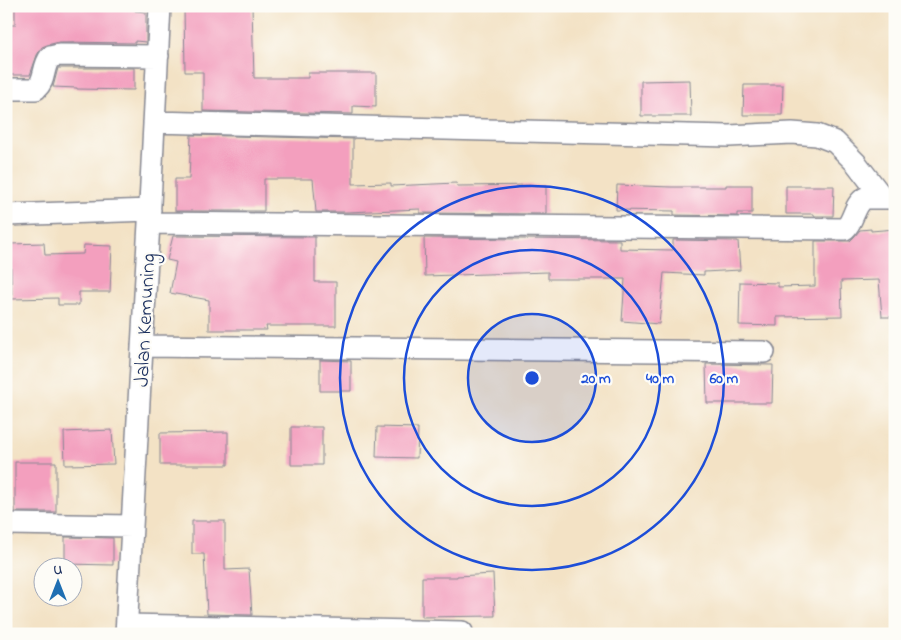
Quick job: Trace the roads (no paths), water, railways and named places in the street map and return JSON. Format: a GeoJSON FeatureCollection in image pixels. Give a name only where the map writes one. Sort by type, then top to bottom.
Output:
{"type":"FeatureCollection","features":[{"type":"Feature","properties":{"kind":"street","name":"Jalan Kemuning"},"geometry":{"type":"LineString","coordinates":[[126,629],[160,6]]}},
{"type":"Feature","properties":{"kind":"street"},"geometry":{"type":"LineString","coordinates":[[6,89],[36,89],[42,84],[46,63],[50,57],[58,55],[158,56]]}},
{"type":"Feature","properties":{"kind":"street"},"geometry":{"type":"LineString","coordinates":[[154,122],[729,136],[792,133],[817,135],[835,142],[889,198]]}},
{"type":"Feature","properties":{"kind":"street"},"geometry":{"type":"LineString","coordinates":[[6,215],[845,229],[850,224],[861,200],[865,198],[889,198]]}},
{"type":"Feature","properties":{"kind":"street"},"geometry":{"type":"LineString","coordinates":[[142,346],[764,352]]}},
{"type":"Feature","properties":{"kind":"street"},"geometry":{"type":"LineString","coordinates":[[6,524],[132,526]]}},
{"type":"Feature","properties":{"kind":"street"},"geometry":{"type":"LineString","coordinates":[[126,629],[462,632]]}}]}
